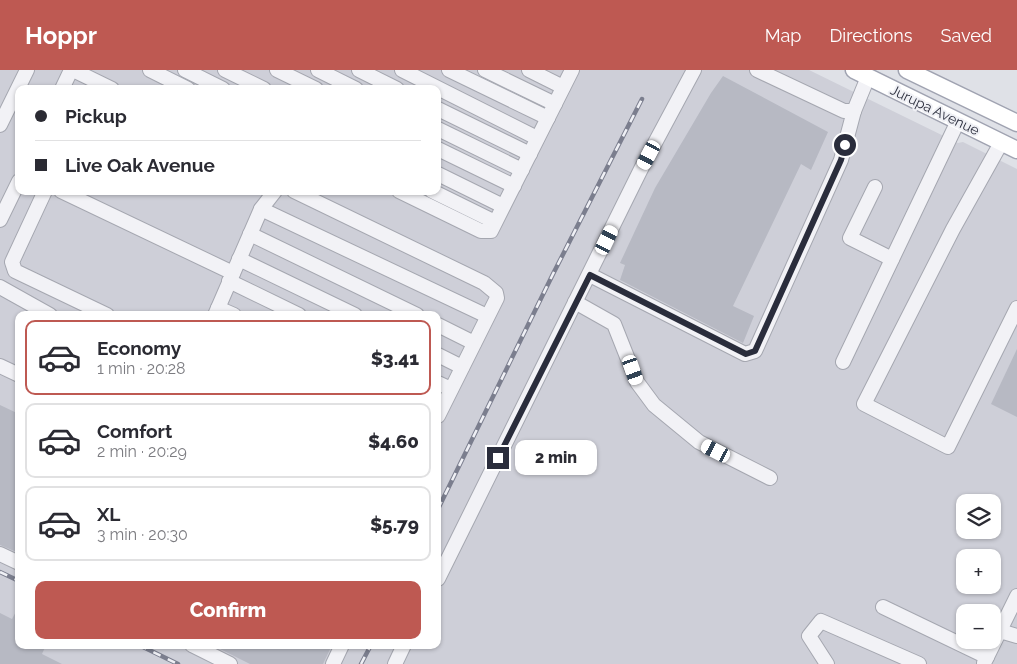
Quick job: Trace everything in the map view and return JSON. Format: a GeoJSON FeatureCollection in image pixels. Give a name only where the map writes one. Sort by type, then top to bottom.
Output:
{"type":"FeatureCollection","features":[{"type":"Feature","properties":{"kind":"main road","name":"Jurupa Avenue"},"geometry":{"type":"LineString","coordinates":[[907,70],[1017,123]]}},
{"type":"Feature","properties":{"kind":"main road","name":"Jurupa Avenue"},"geometry":{"type":"LineString","coordinates":[[861,74],[1017,150]]}},
{"type":"Feature","properties":{"kind":"street"},"geometry":{"type":"LineString","coordinates":[[20,85],[27,70]]}},
{"type":"Feature","properties":{"kind":"street"},"geometry":{"type":"LineString","coordinates":[[64,85],[72,70],[93,84]]}},
{"type":"Feature","properties":{"kind":"street"},"geometry":{"type":"LineString","coordinates":[[150,70],[180,85]]}},
{"type":"Feature","properties":{"kind":"street"},"geometry":{"type":"LineString","coordinates":[[185,70],[215,85]]}},
{"type":"Feature","properties":{"kind":"street"},"geometry":{"type":"LineString","coordinates":[[226,70],[256,85]]}},
{"type":"Feature","properties":{"kind":"street"},"geometry":{"type":"LineString","coordinates":[[278,70],[308,85]]}},
{"type":"Feature","properties":{"kind":"street"},"geometry":{"type":"LineString","coordinates":[[318,70],[348,85]]}},
{"type":"Feature","properties":{"kind":"street"},"geometry":{"type":"LineString","coordinates":[[359,70],[389,85]]}},
{"type":"Feature","properties":{"kind":"street"},"geometry":{"type":"LineString","coordinates":[[402,70],[432,85]]}},
{"type":"Feature","properties":{"kind":"street"},"geometry":{"type":"LineString","coordinates":[[450,70],[548,118]]}},
{"type":"Feature","properties":{"kind":"street"},"geometry":{"type":"LineString","coordinates":[[485,70],[555,104]]}},
{"type":"Feature","properties":{"kind":"street"},"geometry":{"type":"LineString","coordinates":[[529,70],[563,87]]}},
{"type":"Feature","properties":{"kind":"street"},"geometry":{"type":"LineString","coordinates":[[441,573],[641,169],[694,70]]}},
{"type":"Feature","properties":{"kind":"street"},"geometry":{"type":"LineString","coordinates":[[757,70],[844,111],[854,111]]}},
{"type":"Feature","properties":{"kind":"street"},"geometry":{"type":"LineString","coordinates":[[407,195],[481,231],[491,231],[555,104],[569,71]]}},
{"type":"Feature","properties":{"kind":"street"},"geometry":{"type":"LineString","coordinates":[[590,275],[746,354],[755,351],[841,160],[854,111],[861,74]]}},
{"type":"Feature","properties":{"kind":"street"},"geometry":{"type":"LineString","coordinates":[[441,90],[538,138]]}},
{"type":"Feature","properties":{"kind":"street"},"geometry":{"type":"LineString","coordinates":[[0,125],[15,94]]}},
{"type":"Feature","properties":{"kind":"street"},"geometry":{"type":"LineString","coordinates":[[441,110],[530,154]]}},
{"type":"Feature","properties":{"kind":"street"},"geometry":{"type":"LineString","coordinates":[[844,362],[958,122]]}},
{"type":"Feature","properties":{"kind":"street"},"geometry":{"type":"LineString","coordinates":[[441,130],[522,170]]}},
{"type":"Feature","properties":{"kind":"street"},"geometry":{"type":"LineString","coordinates":[[1001,142],[953,229],[864,404],[948,447],[1017,308]]}},
{"type":"Feature","properties":{"kind":"street"},"geometry":{"type":"LineString","coordinates":[[441,150],[514,186]]}},
{"type":"Feature","properties":{"kind":"street"},"geometry":{"type":"LineString","coordinates":[[441,175],[504,206]]}},
{"type":"Feature","properties":{"kind":"street"},"geometry":{"type":"LineString","coordinates":[[875,187],[850,238],[892,259]]}},
{"type":"Feature","properties":{"kind":"street"},"geometry":{"type":"LineString","coordinates":[[0,220],[15,189]]}},
{"type":"Feature","properties":{"kind":"street"},"geometry":{"type":"LineString","coordinates":[[43,195],[12,262],[15,270],[99,311]]}},
{"type":"Feature","properties":{"kind":"street"},"geometry":{"type":"LineString","coordinates":[[68,195],[231,277],[292,311]]}},
{"type":"Feature","properties":{"kind":"street"},"geometry":{"type":"LineString","coordinates":[[217,311],[261,209],[272,195]]}},
{"type":"Feature","properties":{"kind":"street"},"geometry":{"type":"LineString","coordinates":[[302,195],[492,287],[497,298],[441,407]]}},
{"type":"Feature","properties":{"kind":"street"},"geometry":{"type":"LineString","coordinates":[[440,195],[495,222]]}},
{"type":"Feature","properties":{"kind":"street"},"geometry":{"type":"LineString","coordinates":[[261,209],[487,316]]}},
{"type":"Feature","properties":{"kind":"street"},"geometry":{"type":"LineString","coordinates":[[250,234],[409,311]]}},
{"type":"Feature","properties":{"kind":"street"},"geometry":{"type":"LineString","coordinates":[[239,259],[347,311]]}},
{"type":"Feature","properties":{"kind":"street"},"geometry":{"type":"LineString","coordinates":[[0,287],[43,311]]}},
{"type":"Feature","properties":{"kind":"street"},"geometry":{"type":"LineString","coordinates":[[576,302],[614,324],[637,382],[654,405],[699,442],[770,478]]}},
{"type":"Feature","properties":{"kind":"street"},"geometry":{"type":"LineString","coordinates":[[441,326],[474,343]]}},
{"type":"Feature","properties":{"kind":"street"},"geometry":{"type":"LineString","coordinates":[[441,356],[462,367]]}},
{"type":"Feature","properties":{"kind":"street"},"geometry":{"type":"LineString","coordinates":[[0,366],[15,373]]}},
{"type":"Feature","properties":{"kind":"street"},"geometry":{"type":"LineString","coordinates":[[441,384],[451,389]]}},
{"type":"Feature","properties":{"kind":"street"},"geometry":{"type":"LineString","coordinates":[[0,554],[15,561]]}},
{"type":"Feature","properties":{"kind":"street"},"geometry":{"type":"LineString","coordinates":[[1001,629],[1017,596]]}},
{"type":"Feature","properties":{"kind":"street"},"geometry":{"type":"LineString","coordinates":[[883,607],[985,660]]}},
{"type":"Feature","properties":{"kind":"street"},"geometry":{"type":"LineString","coordinates":[[827,664],[809,636],[821,621],[919,664]]}},
{"type":"Feature","properties":{"kind":"street"},"geometry":{"type":"LineString","coordinates":[[1001,631],[1017,636]]}},
{"type":"Feature","properties":{"kind":"street"},"geometry":{"type":"LineString","coordinates":[[200,649],[230,664]]}},
{"type":"Feature","properties":{"kind":"street"},"geometry":{"type":"LineString","coordinates":[[333,664],[340,649]]}},
{"type":"Feature","properties":{"kind":"street"},"geometry":{"type":"LineString","coordinates":[[395,664],[402,649]]}},
{"type":"Feature","properties":{"kind":"shaded area"},"geometry":{"type":"Polygon","coordinates":[[[0,70],[809,70],[958,143],[963,142],[1017,169],[1017,664],[0,664],[0,70]]]}},
{"type":"Feature","properties":{"kind":"building"},"geometry":{"type":"Polygon","coordinates":[[[723,76],[828,132],[811,170],[801,164],[733,306],[754,316],[743,343],[620,280],[625,265],[620,263],[655,188],[723,76]]]}},
{"type":"Feature","properties":{"kind":"building"},"geometry":{"type":"Polygon","coordinates":[[[1017,349],[1017,417],[991,404],[1017,349]]]}},
{"type":"Feature","properties":{"kind":"building"},"geometry":{"type":"Polygon","coordinates":[[[0,405],[15,412],[15,551],[0,545],[0,405]]]}},
{"type":"Feature","properties":{"kind":"building"},"geometry":{"type":"Polygon","coordinates":[[[0,613],[12,619],[15,613],[15,649],[44,649],[42,654],[62,664],[0,664],[0,613]]]}},
{"type":"Feature","properties":{"kind":"building"},"geometry":{"type":"Polygon","coordinates":[[[220,649],[330,649],[323,664],[250,664],[220,649]]]}},
{"type":"Feature","properties":{"kind":"railway"},"geometry":{"type":"LineString","coordinates":[[441,503],[553,274],[642,99]]}},
{"type":"Feature","properties":{"kind":"railway"},"geometry":{"type":"LineString","coordinates":[[0,572],[15,579]]}},
{"type":"Feature","properties":{"kind":"railway"},"geometry":{"type":"LineString","coordinates":[[147,649],[178,664]]}},
{"type":"Feature","properties":{"kind":"railway"},"geometry":{"type":"LineString","coordinates":[[361,664],[369,649]]}},
{"type":"Feature","properties":{"kind":"route"},"geometry":{"type":"LineString","coordinates":[[498,458],[590,275],[746,354],[755,351],[841,160],[845,145]]}}]}
